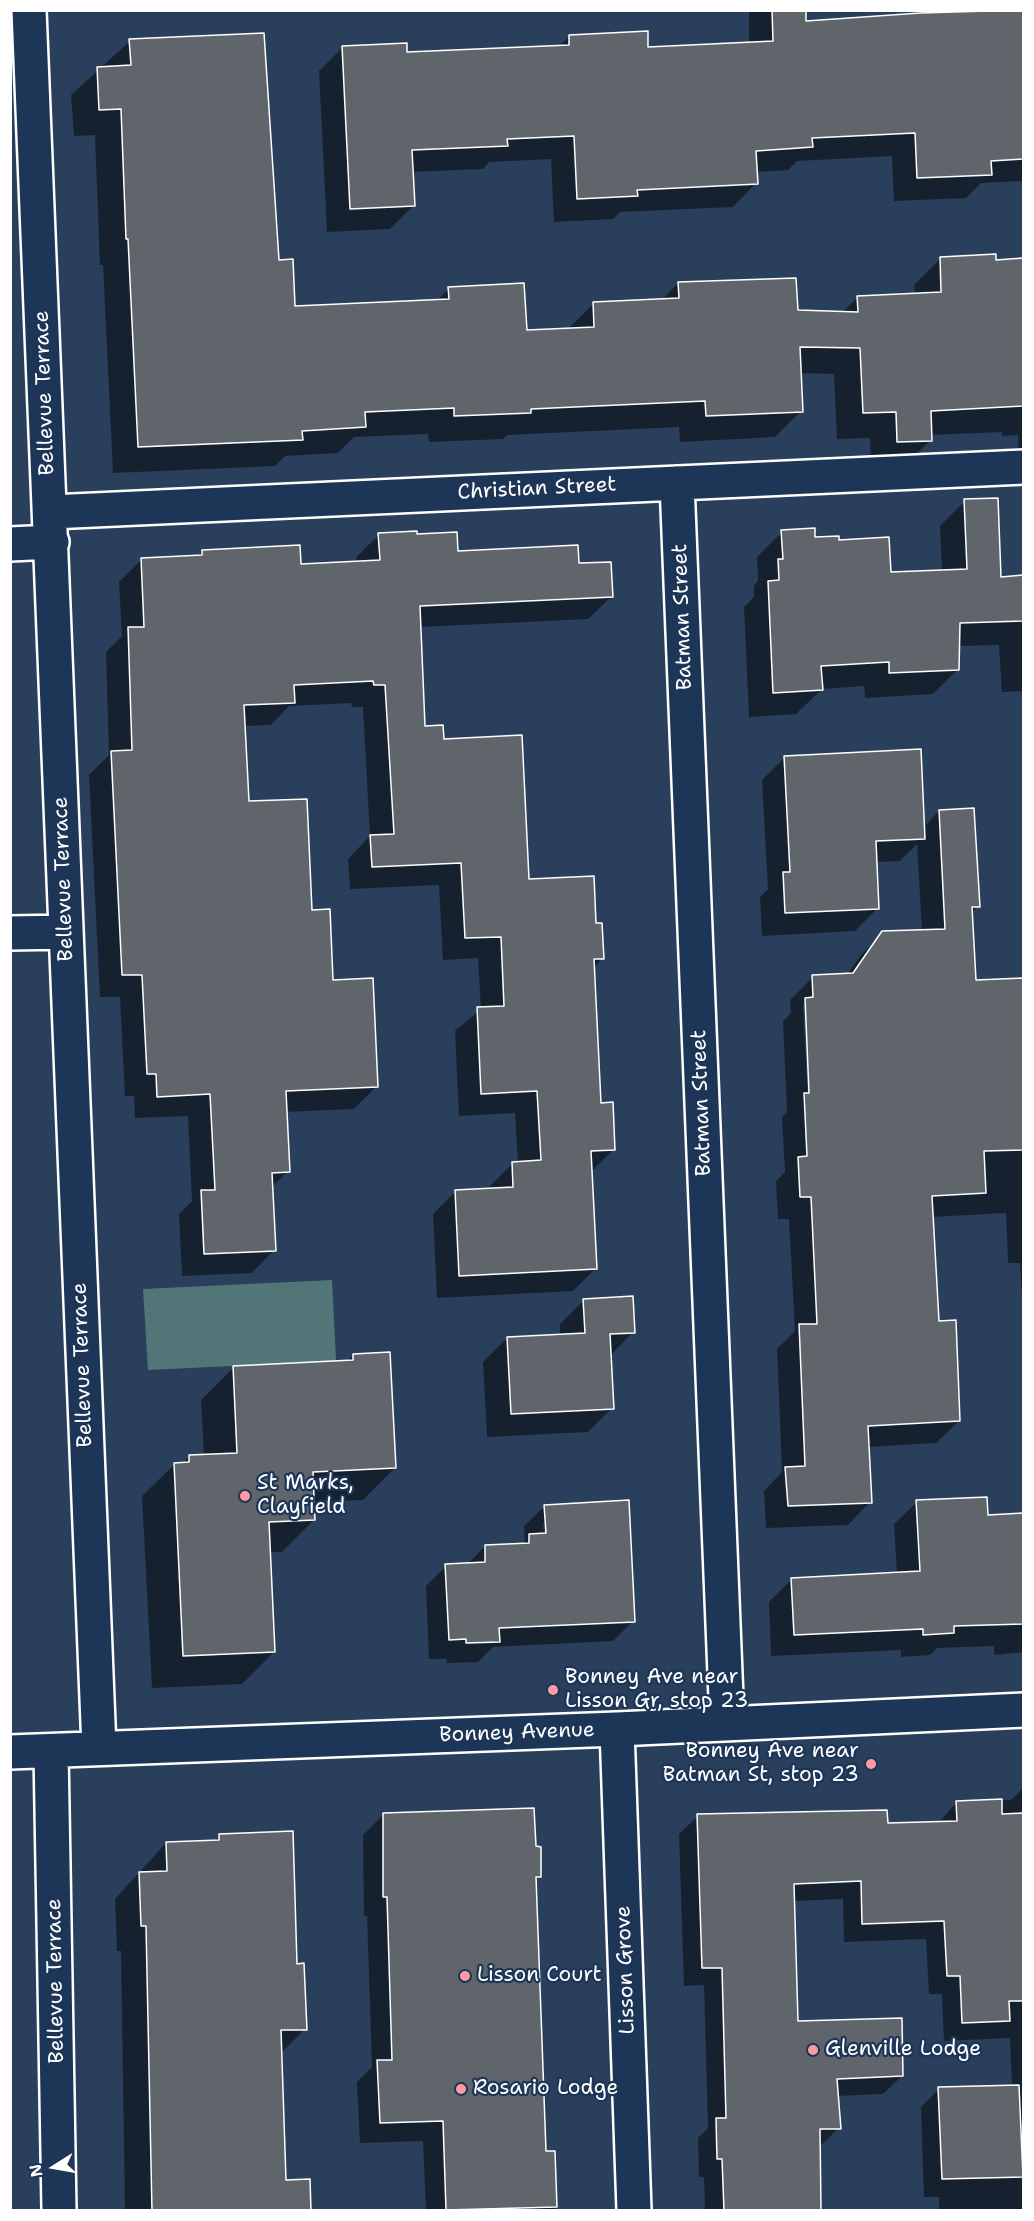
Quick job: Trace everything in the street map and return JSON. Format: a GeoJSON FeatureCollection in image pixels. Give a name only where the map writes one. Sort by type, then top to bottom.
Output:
{"type":"FeatureCollection","features":[{"type":"Feature","properties":{"kind":"street","name":"Bellevue Terrace"},"geometry":{"type":"LineString","coordinates":[[29,10],[99,1748]]}},
{"type":"Feature","properties":{"kind":"street","name":"Christian Street"},"geometry":{"type":"LineString","coordinates":[[10,544],[51,527],[677,483],[1023,467]]}},
{"type":"Feature","properties":{"kind":"street","name":"Batman Street"},"geometry":{"type":"LineString","coordinates":[[677,483],[727,1723]]}},
{"type":"Feature","properties":{"kind":"street"},"geometry":{"type":"LineString","coordinates":[[10,933],[66,932]]}},
{"type":"Feature","properties":{"kind":"street","name":"Bonney Avenue"},"geometry":{"type":"LineString","coordinates":[[10,1752],[617,1729],[1023,1710]]}},
{"type":"Feature","properties":{"kind":"street","name":"Lisson Grove"},"geometry":{"type":"LineString","coordinates":[[617,1729],[634,2211]]}},
{"type":"Feature","properties":{"kind":"street","name":"Bellevue Terrace"},"geometry":{"type":"LineString","coordinates":[[51,1751],[59,2211]]}},
{"type":"Feature","properties":{"kind":"green space"},"geometry":{"type":"Polygon","coordinates":[[[332,1280],[336,1361],[148,1370],[143,1289],[332,1280]]]}},
{"type":"Feature","properties":{"kind":"building"},"geometry":{"type":"Polygon","coordinates":[[[772,10],[806,10],[806,21],[920,13],[1023,10],[1023,159],[991,161],[992,175],[917,178],[915,133],[812,138],[813,147],[756,151],[758,184],[637,190],[638,196],[577,199],[574,136],[507,139],[508,146],[412,150],[415,206],[350,209],[342,46],[407,43],[407,52],[569,45],[569,35],[648,31],[648,47],[773,41],[772,10]]]}},
{"type":"Feature","properties":{"kind":"building"},"geometry":{"type":"Polygon","coordinates":[[[264,33],[279,260],[293,259],[295,306],[449,299],[448,287],[524,283],[527,330],[594,327],[593,302],[679,298],[678,282],[796,278],[798,310],[858,312],[857,296],[941,292],[940,257],[996,254],[996,260],[1023,258],[1023,406],[931,411],[932,441],[897,442],[896,412],[863,413],[860,348],[800,347],[803,412],[706,416],[705,401],[531,409],[531,413],[454,416],[454,408],[365,412],[366,427],[302,431],[303,440],[138,447],[121,109],[99,110],[97,67],[131,65],[129,39],[264,33]]]}},
{"type":"Feature","properties":{"kind":"building"},"geometry":{"type":"Polygon","coordinates":[[[998,498],[1001,577],[1023,575],[1023,621],[960,623],[959,670],[889,673],[889,662],[821,666],[823,690],[773,693],[768,581],[779,580],[778,559],[783,559],[781,530],[815,528],[815,537],[839,536],[839,540],[889,537],[891,572],[967,569],[964,499],[998,498]]]}},
{"type":"Feature","properties":{"kind":"building"},"geometry":{"type":"Polygon","coordinates":[[[417,531],[417,534],[457,532],[458,551],[578,545],[579,563],[611,562],[613,597],[420,606],[425,726],[443,725],[444,739],[522,735],[529,879],[594,876],[596,923],[602,923],[604,959],[594,959],[601,1103],[613,1102],[615,1150],[591,1151],[597,1269],[459,1276],[455,1190],[513,1187],[512,1162],[541,1160],[537,1091],[481,1094],[477,1007],[504,1006],[501,937],[465,938],[461,863],[372,867],[370,835],[394,834],[385,685],[374,685],[373,681],[294,685],[295,703],[244,705],[249,801],[307,799],[312,910],[330,909],[333,980],[373,978],[378,1087],[286,1091],[290,1172],[272,1173],[276,1251],[204,1254],[201,1190],[215,1190],[210,1094],[157,1097],[156,1074],[147,1074],[142,975],[122,975],[111,751],[132,750],[128,627],[144,627],[141,558],[202,555],[202,550],[300,545],[301,564],[380,560],[378,533],[417,531]]]}},
{"type":"Feature","properties":{"kind":"building"},"geometry":{"type":"Polygon","coordinates":[[[921,749],[925,839],[876,841],[879,909],[785,913],[783,872],[790,872],[784,756],[921,749]]]}},
{"type":"Feature","properties":{"kind":"building"},"geometry":{"type":"Polygon","coordinates":[[[974,808],[980,907],[972,907],[976,980],[1023,978],[1023,1150],[984,1151],[986,1193],[932,1196],[939,1321],[956,1320],[960,1421],[868,1426],[872,1503],[788,1506],[785,1467],[805,1466],[799,1324],[817,1324],[811,1197],[800,1197],[798,1157],[807,1156],[804,1093],[809,1093],[805,998],[813,997],[812,975],[853,973],[882,931],[945,929],[939,810],[974,808]]]}},
{"type":"Feature","properties":{"kind":"building"},"geometry":{"type":"Polygon","coordinates":[[[633,1296],[635,1333],[610,1334],[614,1409],[511,1414],[507,1337],[585,1333],[583,1299],[633,1296]]]}},
{"type":"Feature","properties":{"kind":"building","name":"St Marks, Clayfield"},"geometry":{"type":"Polygon","coordinates":[[[390,1352],[396,1468],[313,1472],[315,1520],[269,1522],[275,1652],[183,1656],[174,1463],[189,1462],[189,1455],[237,1453],[233,1366],[353,1360],[353,1354],[390,1352]]]}},
{"type":"Feature","properties":{"kind":"building"},"geometry":{"type":"Polygon","coordinates":[[[987,1497],[988,1515],[1023,1513],[1023,1624],[954,1626],[954,1633],[923,1635],[923,1629],[794,1635],[791,1578],[920,1571],[916,1500],[987,1497]]]}},
{"type":"Feature","properties":{"kind":"building"},"geometry":{"type":"Polygon","coordinates":[[[629,1500],[635,1622],[499,1628],[500,1642],[466,1643],[466,1639],[449,1640],[445,1564],[485,1562],[485,1545],[529,1543],[529,1534],[546,1533],[544,1505],[629,1500]]]}},
{"type":"Feature","properties":{"kind":"building"},"geometry":{"type":"Polygon","coordinates":[[[1002,1799],[1002,1814],[1023,1813],[1023,2001],[1009,2001],[1010,2021],[962,2023],[960,1976],[947,1976],[944,1921],[862,1924],[861,1881],[794,1884],[798,2021],[902,2018],[903,2076],[837,2079],[841,2129],[820,2129],[821,2211],[724,2211],[722,2159],[717,2159],[716,2118],[726,2118],[722,1968],[702,1968],[697,1814],[887,1810],[888,1823],[957,1821],[956,1801],[1002,1799]]]}},
{"type":"Feature","properties":{"kind":"building"},"geometry":{"type":"Polygon","coordinates":[[[534,1808],[536,1846],[541,1847],[541,1877],[536,1877],[546,2151],[555,2151],[557,2207],[446,2210],[443,2121],[380,2123],[377,2060],[392,2060],[387,1897],[383,1897],[383,1813],[534,1808]]]}},
{"type":"Feature","properties":{"kind":"building"},"geometry":{"type":"Polygon","coordinates":[[[293,1831],[297,1964],[304,1963],[307,2030],[281,2030],[286,2180],[310,2179],[311,2211],[152,2211],[146,1926],[141,1926],[139,1872],[167,1871],[166,1842],[219,1840],[219,1834],[293,1831]]]}},
{"type":"Feature","properties":{"kind":"building"},"geometry":{"type":"Polygon","coordinates":[[[1019,2085],[1023,2177],[942,2179],[938,2087],[1019,2085]]]}},
{"type":"Feature","properties":{"kind":"place","name":"St Marks, Clayfield"},"geometry":{"type":"Point","coordinates":[245,1496]}},
{"type":"Feature","properties":{"kind":"place","name":"Bonney Ave near Lisson Gr, stop 23"},"geometry":{"type":"Point","coordinates":[553,1690]}},
{"type":"Feature","properties":{"kind":"place","name":"Bonney Ave near Batman St, stop 23"},"geometry":{"type":"Point","coordinates":[871,1764]}},
{"type":"Feature","properties":{"kind":"place","name":"Lisson Court"},"geometry":{"type":"Point","coordinates":[465,1976]}},
{"type":"Feature","properties":{"kind":"place","name":"Glenville Lodge"},"geometry":{"type":"Point","coordinates":[813,2050]}},
{"type":"Feature","properties":{"kind":"place","name":"Rosario Lodge"},"geometry":{"type":"Point","coordinates":[461,2089]}}]}
